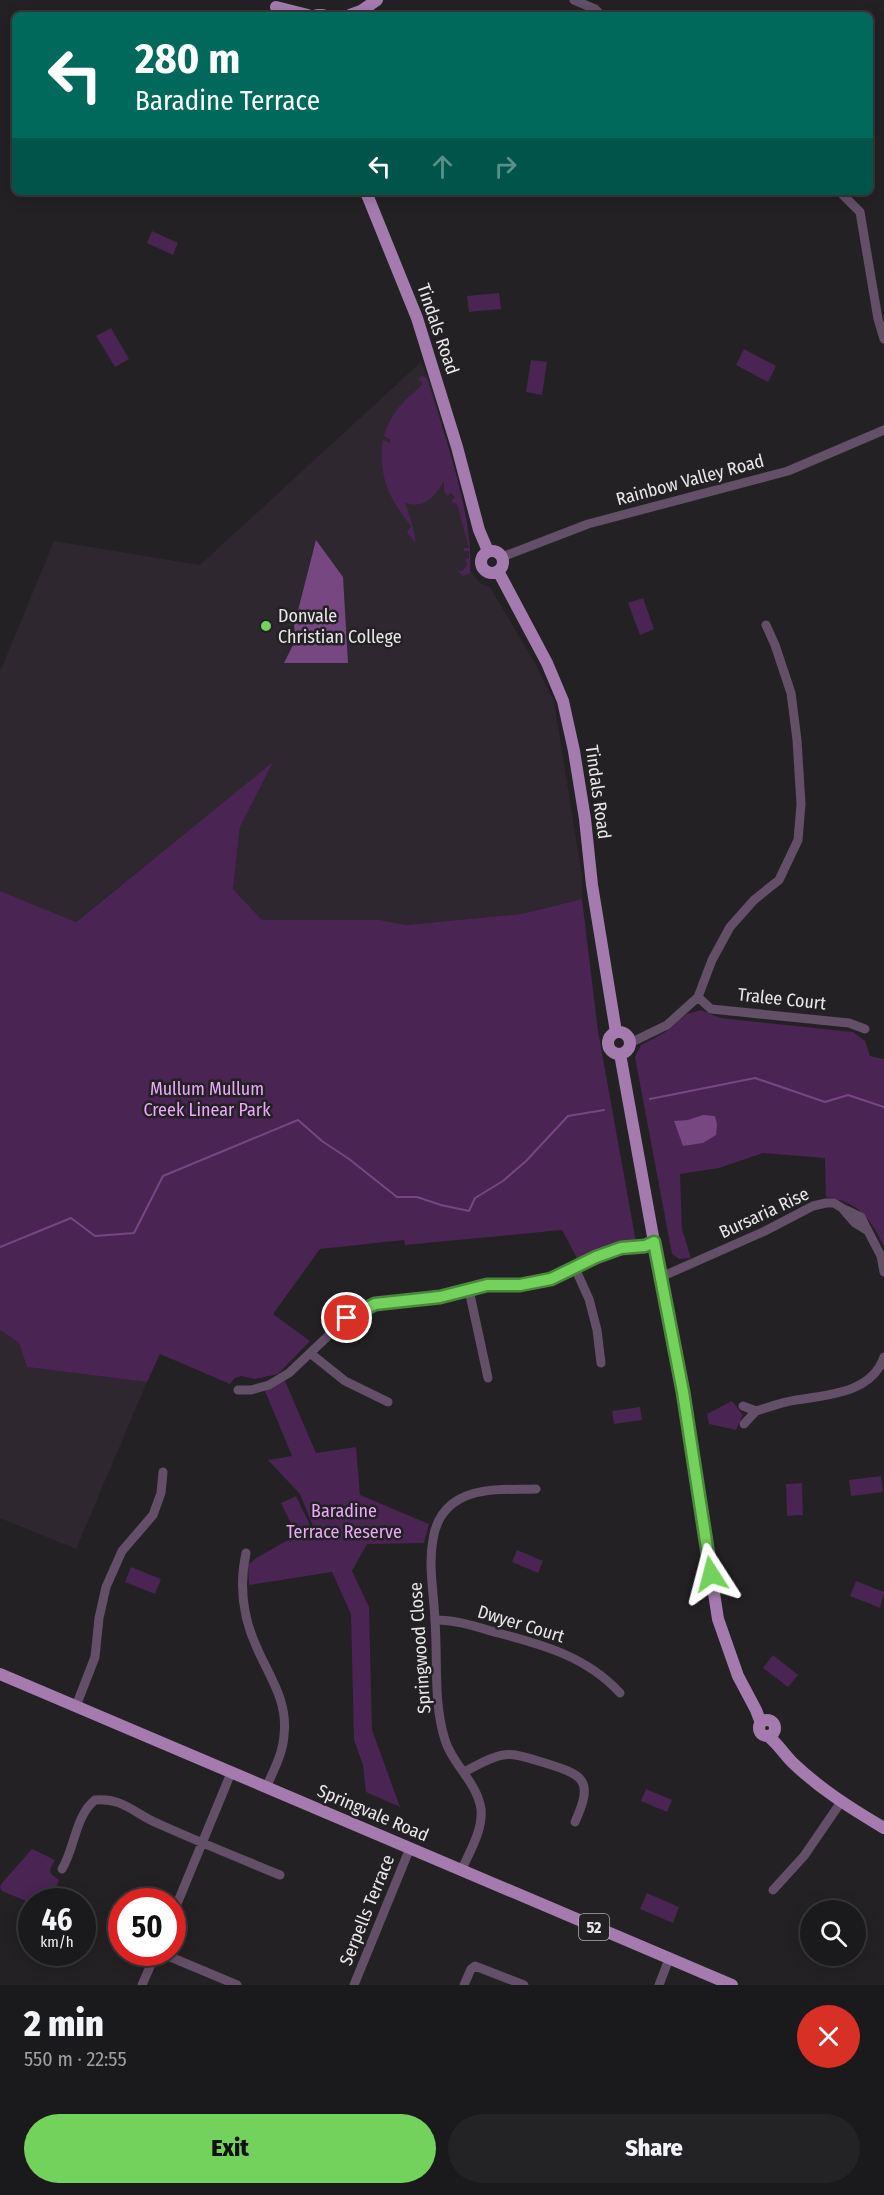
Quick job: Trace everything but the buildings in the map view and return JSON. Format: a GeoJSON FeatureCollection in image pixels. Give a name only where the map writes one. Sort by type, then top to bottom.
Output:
{"type":"FeatureCollection","features":[{"type":"Feature","properties":{"kind":"main road"},"geometry":{"type":"LineString","coordinates":[[357,12],[379,0]]}},
{"type":"Feature","properties":{"kind":"main road"},"geometry":{"type":"LineString","coordinates":[[276,7],[296,12]]}},
{"type":"Feature","properties":{"kind":"main road","name":"Tindals Road"},"geometry":{"type":"LineString","coordinates":[[367,195],[417,318],[457,447],[472,507],[488,551]]}},
{"type":"Feature","properties":{"kind":"main road"},"geometry":{"type":"LineString","coordinates":[[495,550],[502,557],[502,565],[498,571],[490,573],[481,567],[482,555],[488,551],[495,550]]}},
{"type":"Feature","properties":{"kind":"main road","name":"Tindals Road"},"geometry":{"type":"LineString","coordinates":[[498,571],[547,663],[563,701],[578,773],[592,885],[616,1032]]}},
{"type":"Feature","properties":{"kind":"main road"},"geometry":{"type":"LineString","coordinates":[[616,1032],[626,1034],[630,1042],[626,1051],[620,1054],[614,1053],[608,1045],[610,1036],[616,1032]]}},
{"type":"Feature","properties":{"kind":"main road"},"geometry":{"type":"LineString","coordinates":[[620,1054],[682,1382],[718,1619],[738,1676],[756,1710],[793,1762],[841,1802],[884,1828]]}},
{"type":"Feature","properties":{"kind":"main road","name":"Springvale Road"},"geometry":{"type":"LineString","coordinates":[[0,1674],[732,1985]]}},
{"type":"Feature","properties":{"kind":"street"},"geometry":{"type":"LineString","coordinates":[[574,0],[598,12]]}},
{"type":"Feature","properties":{"kind":"street"},"geometry":{"type":"LineString","coordinates":[[843,195],[860,212],[878,319],[884,339]]}},
{"type":"Feature","properties":{"kind":"street","name":"Rainbow Valley Road"},"geometry":{"type":"LineString","coordinates":[[502,557],[588,524],[788,471],[884,430]]}},
{"type":"Feature","properties":{"kind":"street"},"geometry":{"type":"LineString","coordinates":[[630,1042],[667,1024],[698,997],[712,960],[730,927],[754,900],[779,880],[798,840],[801,804],[797,740],[790,693],[775,645],[766,625]]}},
{"type":"Feature","properties":{"kind":"street","name":"Tralee Court"},"geometry":{"type":"LineString","coordinates":[[698,997],[711,1009],[849,1023],[865,1029]]}},
{"type":"Feature","properties":{"kind":"street","name":"Bursaria Rise"},"geometry":{"type":"LineString","coordinates":[[661,1276],[765,1232],[813,1206],[826,1203],[834,1203],[842,1208],[855,1223],[868,1231],[880,1256],[884,1272]]}},
{"type":"Feature","properties":{"kind":"street"},"geometry":{"type":"LineString","coordinates":[[238,1390],[251,1390],[269,1385],[289,1373],[347,1318],[375,1304],[440,1297],[487,1285],[520,1285],[551,1279],[596,1257],[621,1248],[645,1246],[654,1242]]}},
{"type":"Feature","properties":{"kind":"street"},"geometry":{"type":"LineString","coordinates":[[575,1268],[589,1299],[597,1330],[601,1363]]}},
{"type":"Feature","properties":{"kind":"street"},"geometry":{"type":"LineString","coordinates":[[469,1290],[488,1378]]}},
{"type":"Feature","properties":{"kind":"street"},"geometry":{"type":"LineString","coordinates":[[310,1353],[345,1382],[388,1402]]}},
{"type":"Feature","properties":{"kind":"street"},"geometry":{"type":"LineString","coordinates":[[744,1424],[756,1411],[795,1400],[828,1397],[847,1391],[865,1381],[880,1368],[884,1357]]}},
{"type":"Feature","properties":{"kind":"street"},"geometry":{"type":"LineString","coordinates":[[743,1406],[756,1411]]}},
{"type":"Feature","properties":{"kind":"street"},"geometry":{"type":"LineString","coordinates":[[76,1706],[95,1657],[105,1587],[122,1551],[153,1515],[161,1493],[163,1472]]}},
{"type":"Feature","properties":{"kind":"street","name":"Springwood Close"},"geometry":{"type":"LineString","coordinates":[[462,1869],[477,1836],[481,1810],[478,1798],[445,1742],[439,1711],[431,1553],[433,1537],[439,1518],[452,1504],[464,1497],[487,1490],[536,1489]]}},
{"type":"Feature","properties":{"kind":"street"},"geometry":{"type":"LineString","coordinates":[[246,1553],[242,1574],[242,1592],[247,1619],[256,1647],[276,1684],[284,1710],[285,1728],[282,1746],[266,1788]]}},
{"type":"Feature","properties":{"kind":"street","name":"Dwyer Court"},"geometry":{"type":"LineString","coordinates":[[435,1620],[453,1620],[538,1643],[591,1668],[620,1693]]}},
{"type":"Feature","properties":{"kind":"street"},"geometry":{"type":"LineString","coordinates":[[464,1772],[503,1755],[519,1755],[572,1771],[581,1779],[585,1790],[583,1805],[575,1822]]}},
{"type":"Feature","properties":{"kind":"street"},"geometry":{"type":"LineString","coordinates":[[184,1888],[231,1773]]}},
{"type":"Feature","properties":{"kind":"street"},"geometry":{"type":"LineString","coordinates":[[62,1869],[74,1834],[89,1806],[95,1800],[104,1799],[127,1805],[155,1823],[280,1875]]}},
{"type":"Feature","properties":{"kind":"street"},"geometry":{"type":"LineString","coordinates":[[773,1890],[804,1856],[841,1802]]}},
{"type":"Feature","properties":{"kind":"street","name":"Serpells Terrace"},"geometry":{"type":"LineString","coordinates":[[354,1985],[410,1848]]}},
{"type":"Feature","properties":{"kind":"street"},"geometry":{"type":"LineString","coordinates":[[659,1985],[669,1959]]}},
{"type":"Feature","properties":{"kind":"street"},"geometry":{"type":"LineString","coordinates":[[186,1964],[237,1985]]}},
{"type":"Feature","properties":{"kind":"street"},"geometry":{"type":"LineString","coordinates":[[142,1985],[150,1966]]}},
{"type":"Feature","properties":{"kind":"street"},"geometry":{"type":"LineString","coordinates":[[464,1985],[471,1969],[475,1966],[524,1985]]}},
{"type":"Feature","properties":{"kind":"shaded area","name":"Donvale Christian College"},"geometry":{"type":"Polygon","coordinates":[[[421,362],[430,383],[450,452],[470,549],[467,567],[480,583],[490,587],[536,665],[554,702],[582,876],[582,899],[521,914],[406,925],[380,920],[262,920],[233,889],[240,827],[271,764],[75,922],[0,891],[0,672],[54,541],[200,565],[421,362]]]}},
{"type":"Feature","properties":{"kind":"shaded area"},"geometry":{"type":"Polygon","coordinates":[[[316,540],[343,577],[348,663],[284,663],[296,639],[294,626],[316,540]]]}},
{"type":"Feature","properties":{"kind":"shaded area"},"geometry":{"type":"Polygon","coordinates":[[[703,1115],[715,1116],[716,1135],[703,1143],[683,1146],[674,1121],[688,1120],[703,1115]]]}},
{"type":"Feature","properties":{"kind":"shaded area"},"geometry":{"type":"Polygon","coordinates":[[[0,1330],[19,1343],[27,1367],[147,1382],[76,1549],[0,1518],[0,1330]]]}},
{"type":"Feature","properties":{"kind":"green space"},"geometry":{"type":"Polygon","coordinates":[[[152,231],[178,243],[173,255],[147,243],[152,231]]]}},
{"type":"Feature","properties":{"kind":"green space"},"geometry":{"type":"Polygon","coordinates":[[[499,293],[501,309],[469,312],[467,296],[499,293]]]}},
{"type":"Feature","properties":{"kind":"green space"},"geometry":{"type":"Polygon","coordinates":[[[111,328],[129,359],[115,367],[96,336],[111,328]]]}},
{"type":"Feature","properties":{"kind":"green space"},"geometry":{"type":"Polygon","coordinates":[[[744,349],[776,366],[768,382],[736,365],[744,349]]]}},
{"type":"Feature","properties":{"kind":"green space"},"geometry":{"type":"Polygon","coordinates":[[[531,360],[547,362],[542,395],[526,392],[531,360]]]}},
{"type":"Feature","properties":{"kind":"green space"},"geometry":{"type":"Polygon","coordinates":[[[422,376],[427,378],[464,505],[468,529],[470,552],[470,573],[463,576],[457,571],[462,571],[467,565],[465,559],[469,558],[469,551],[464,551],[464,548],[469,548],[457,504],[451,502],[455,497],[451,493],[447,496],[444,491],[444,480],[429,500],[418,504],[405,502],[416,544],[407,532],[411,526],[397,507],[384,479],[382,445],[383,440],[390,443],[391,440],[384,436],[387,427],[399,408],[422,385],[422,382],[418,380],[422,376]]]}},
{"type":"Feature","properties":{"kind":"green space"},"geometry":{"type":"Polygon","coordinates":[[[643,598],[654,629],[640,635],[628,603],[643,598]]]}},
{"type":"Feature","properties":{"kind":"green space","name":"Mullum Mullum Creek Linear Park"},"geometry":{"type":"Polygon","coordinates":[[[273,762],[240,827],[233,889],[262,920],[380,920],[406,925],[521,914],[582,899],[598,1031],[636,1242],[579,1262],[562,1230],[405,1245],[404,1240],[320,1249],[273,1314],[310,1341],[278,1374],[255,1379],[241,1376],[235,1378],[230,1384],[160,1354],[147,1382],[27,1367],[19,1343],[0,1330],[0,891],[76,922],[273,762]]]}},
{"type":"Feature","properties":{"kind":"green space"},"geometry":{"type":"Polygon","coordinates":[[[701,1010],[720,1018],[853,1032],[865,1041],[870,1056],[884,1059],[884,1246],[874,1227],[855,1207],[826,1197],[825,1158],[763,1153],[719,1168],[680,1174],[682,1229],[691,1258],[679,1259],[672,1254],[635,1057],[641,1045],[664,1033],[687,1014],[701,1010]]]}},
{"type":"Feature","properties":{"kind":"green space","name":"Baradine Terrace Reserve"},"geometry":{"type":"Polygon","coordinates":[[[285,1381],[316,1453],[356,1447],[360,1495],[429,1524],[424,1543],[367,1544],[352,1571],[369,1607],[372,1730],[400,1807],[366,1792],[363,1765],[354,1740],[351,1614],[332,1572],[249,1585],[248,1565],[256,1558],[313,1526],[300,1494],[268,1460],[292,1456],[265,1391],[285,1381]]]}},
{"type":"Feature","properties":{"kind":"green space"},"geometry":{"type":"Polygon","coordinates":[[[732,1401],[743,1415],[736,1430],[709,1424],[707,1414],[732,1401]]]}},
{"type":"Feature","properties":{"kind":"green space"},"geometry":{"type":"Polygon","coordinates":[[[640,1407],[642,1420],[614,1424],[612,1411],[640,1407]]]}},
{"type":"Feature","properties":{"kind":"green space"},"geometry":{"type":"Polygon","coordinates":[[[881,1476],[883,1492],[851,1496],[849,1480],[881,1476]]]}},
{"type":"Feature","properties":{"kind":"green space"},"geometry":{"type":"Polygon","coordinates":[[[802,1483],[803,1515],[787,1516],[786,1484],[802,1483]]]}},
{"type":"Feature","properties":{"kind":"green space"},"geometry":{"type":"Polygon","coordinates":[[[296,1496],[310,1525],[295,1532],[281,1503],[296,1496]]]}},
{"type":"Feature","properties":{"kind":"green space"},"geometry":{"type":"Polygon","coordinates":[[[517,1550],[543,1561],[538,1573],[512,1562],[517,1550]]]}},
{"type":"Feature","properties":{"kind":"green space"},"geometry":{"type":"Polygon","coordinates":[[[131,1567],[161,1579],[155,1594],[125,1582],[131,1567]]]}},
{"type":"Feature","properties":{"kind":"green space"},"geometry":{"type":"Polygon","coordinates":[[[856,1581],[884,1592],[880,1608],[850,1596],[856,1581]]]}},
{"type":"Feature","properties":{"kind":"green space"},"geometry":{"type":"Polygon","coordinates":[[[773,1655],[798,1675],[788,1687],[763,1668],[773,1655]]]}},
{"type":"Feature","properties":{"kind":"green space"},"geometry":{"type":"Polygon","coordinates":[[[646,1789],[672,1800],[667,1812],[641,1801],[646,1789]]]}},
{"type":"Feature","properties":{"kind":"green space"},"geometry":{"type":"Polygon","coordinates":[[[32,1849],[55,1860],[50,1869],[51,1874],[59,1880],[56,1888],[18,1888],[18,1898],[2,1891],[0,1887],[32,1849]]]}},
{"type":"Feature","properties":{"kind":"green space"},"geometry":{"type":"Polygon","coordinates":[[[647,1893],[679,1907],[673,1923],[640,1909],[647,1893]]]}},
{"type":"Feature","properties":{"kind":"waterway"},"geometry":{"type":"LineString","coordinates":[[650,1099],[755,1078],[825,1102],[848,1095],[884,1107]]}},
{"type":"Feature","properties":{"kind":"waterway"},"geometry":{"type":"LineString","coordinates":[[0,1247],[71,1218],[95,1236],[134,1233],[163,1176],[298,1120],[322,1141],[397,1197],[417,1197],[469,1211],[475,1198],[503,1181],[526,1161],[568,1116],[604,1110]]}},
{"type":"Feature","properties":{"kind":"place","name":"Donvale Christian College"},"geometry":{"type":"Point","coordinates":[266,626]}},
{"type":"Feature","properties":{"kind":"route"},"geometry":{"type":"LineString","coordinates":[[347,1318],[375,1304],[440,1297],[487,1285],[520,1285],[551,1279],[596,1257],[621,1248],[645,1246],[654,1242],[673,1332],[711,1574]]}}]}
